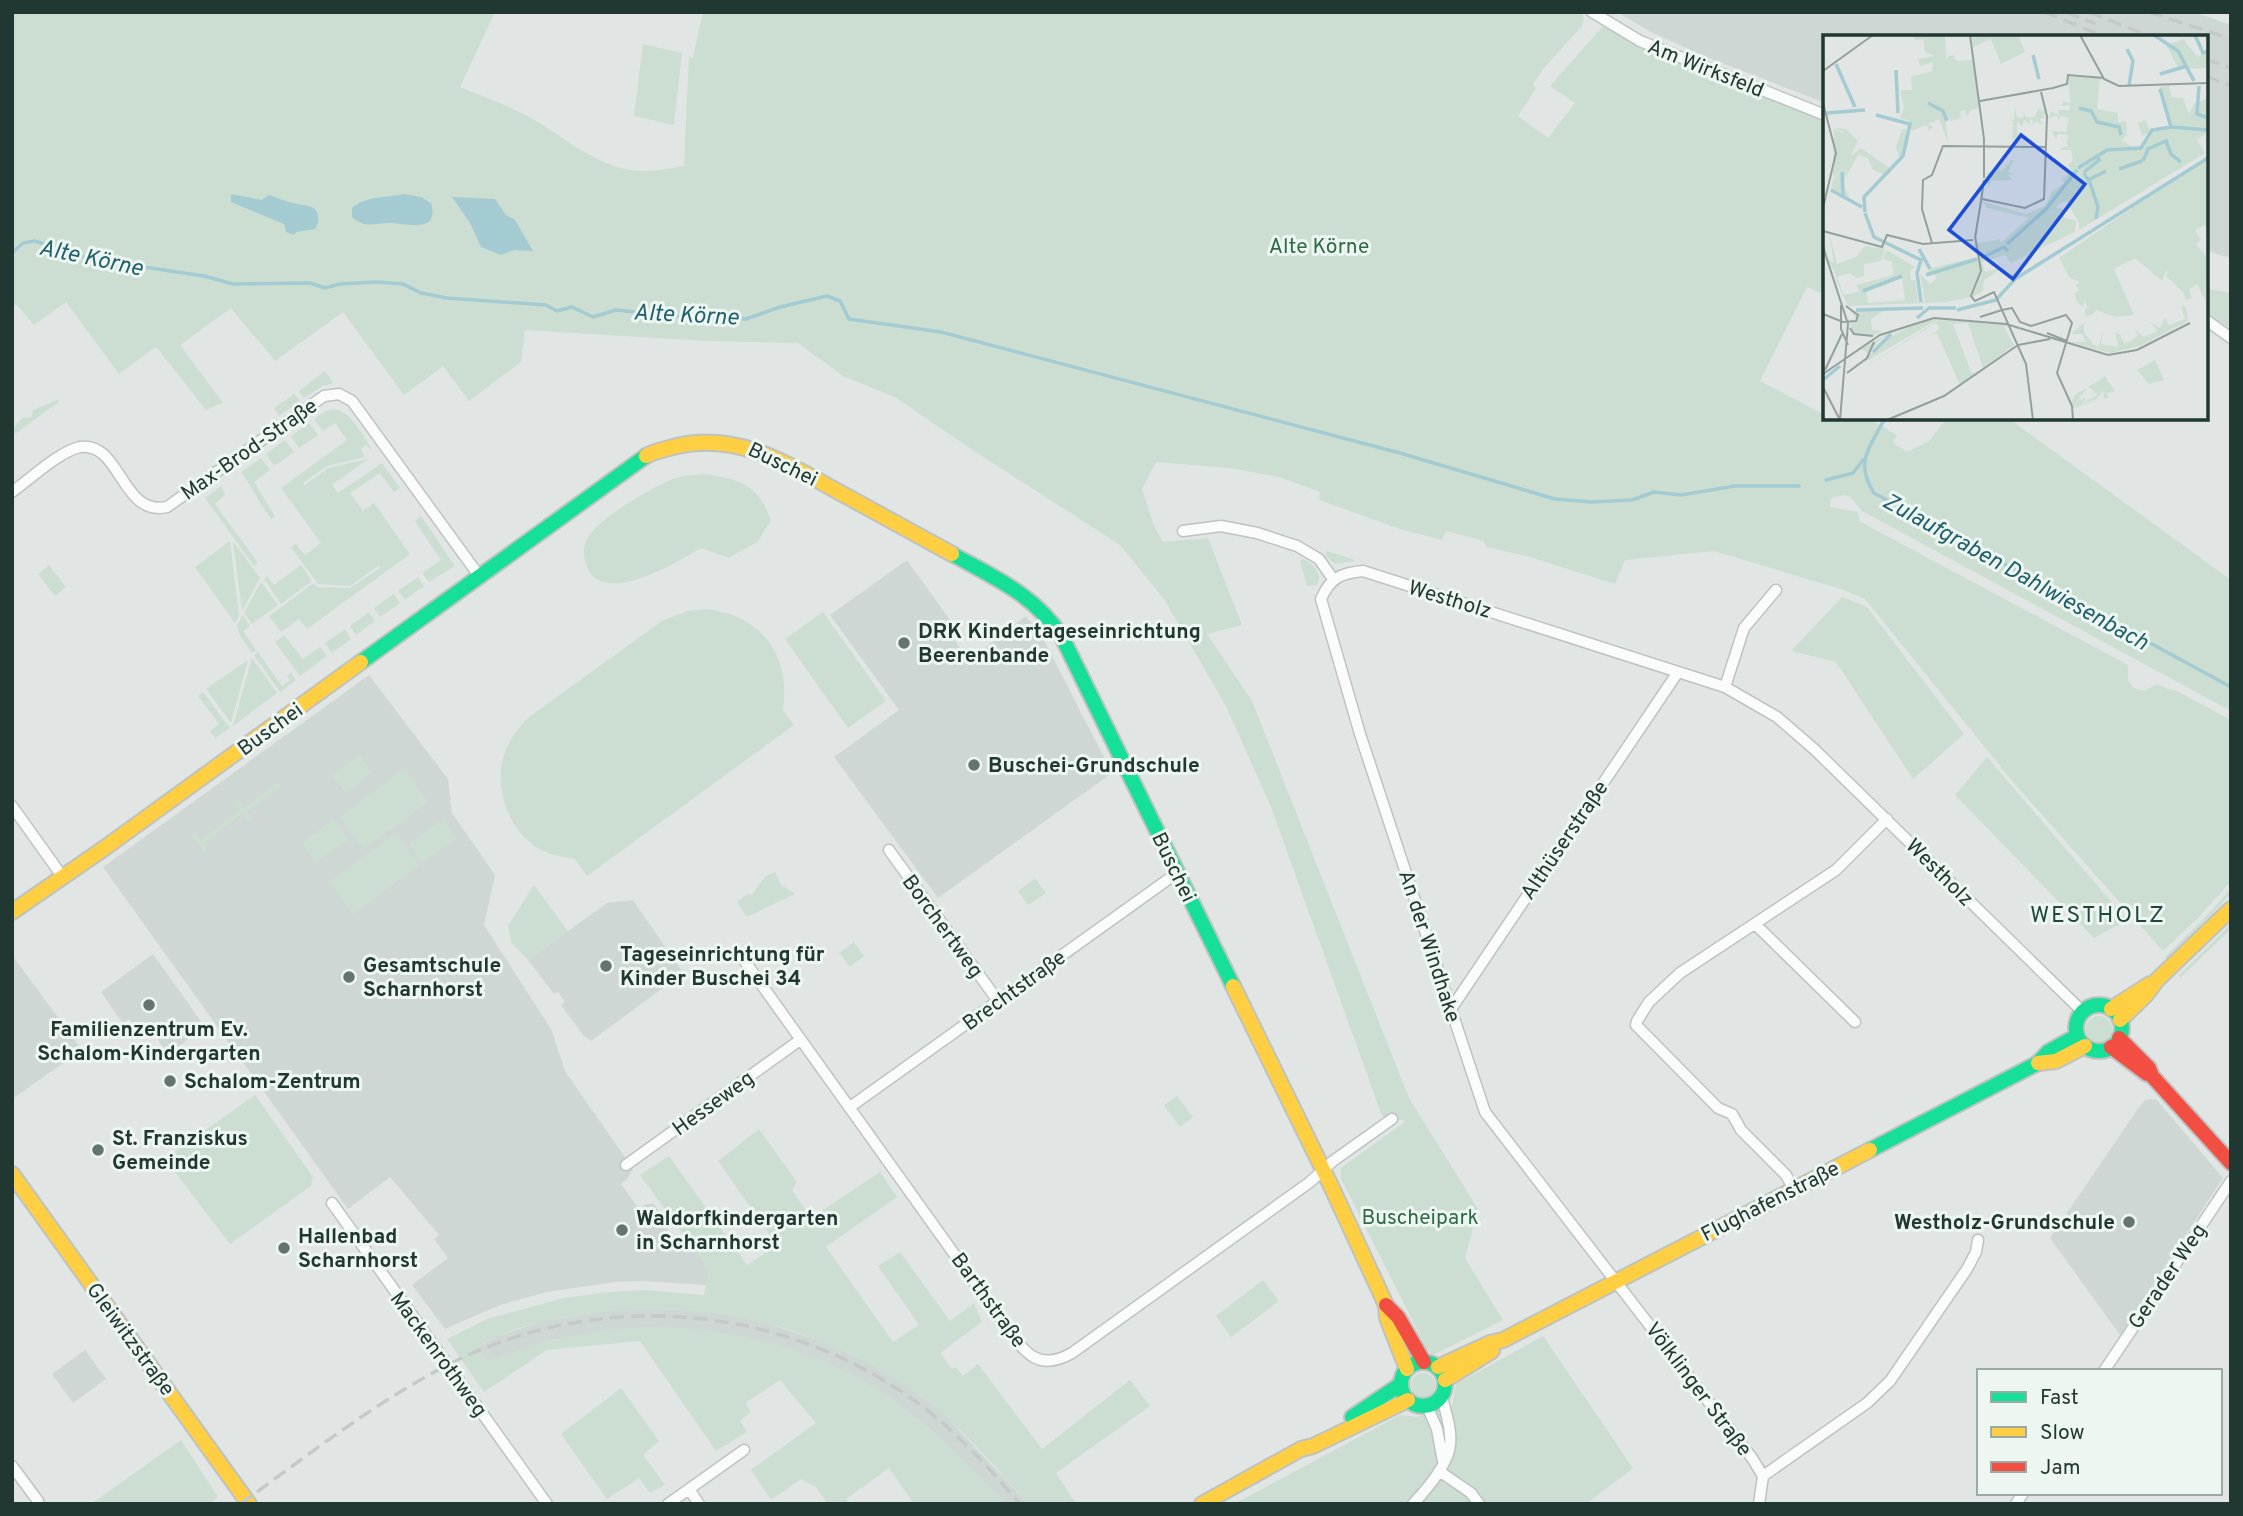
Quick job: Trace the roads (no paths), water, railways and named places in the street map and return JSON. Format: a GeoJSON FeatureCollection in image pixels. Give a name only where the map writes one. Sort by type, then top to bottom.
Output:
{"type":"FeatureCollection","features":[{"type":"Feature","properties":{"kind":"street","name":"Am Wirksfeld"},"geometry":{"type":"LineString","coordinates":[[1592,12],[1640,41],[1823,114]]}},
{"type":"Feature","properties":{"kind":"street"},"geometry":{"type":"LineString","coordinates":[[2208,321],[2231,338]]}},
{"type":"Feature","properties":{"kind":"street","name":"Max-Brod-Straße"},"geometry":{"type":"LineString","coordinates":[[12,492],[68,452],[80,447],[92,447],[103,455],[139,502],[148,508],[167,508],[324,396],[338,394],[352,401],[480,577]]}},
{"type":"Feature","properties":{"kind":"street","name":"Buschei"},"geometry":{"type":"LineString","coordinates":[[12,912],[649,454],[688,442],[732,442],[767,454],[1019,591],[1041,609],[1062,637],[1323,1170],[1386,1305],[1387,1318],[1408,1369]]}},
{"type":"Feature","properties":{"kind":"street"},"geometry":{"type":"LineString","coordinates":[[1183,531],[1221,526],[1257,533],[1297,546],[1318,559],[1333,579]]}},
{"type":"Feature","properties":{"kind":"street","name":"Westholz"},"geometry":{"type":"LineString","coordinates":[[1333,579],[1347,573],[1363,571],[1725,687],[1777,717],[1887,819],[2029,962],[2083,1012]]}},
{"type":"Feature","properties":{"kind":"street","name":"An der Windhake"},"geometry":{"type":"LineString","coordinates":[[1333,579],[1321,599],[1360,734],[1485,1112],[1616,1280]]}},
{"type":"Feature","properties":{"kind":"street"},"geometry":{"type":"LineString","coordinates":[[1725,687],[1744,628],[1776,590]]}},
{"type":"Feature","properties":{"kind":"street","name":"Althüserstraße"},"geometry":{"type":"LineString","coordinates":[[1451,1009],[1678,672]]}},
{"type":"Feature","properties":{"kind":"street"},"geometry":{"type":"LineString","coordinates":[[12,806],[62,876]]}},
{"type":"Feature","properties":{"kind":"street"},"geometry":{"type":"LineString","coordinates":[[1793,1188],[1786,1175],[1741,1130],[1732,1114],[1718,1108],[1636,1025],[1638,1018],[1656,995],[1680,973],[1836,870],[1887,819]]}},
{"type":"Feature","properties":{"kind":"street","name":"Borchertweg"},"geometry":{"type":"LineString","coordinates":[[889,850],[998,1002]]}},
{"type":"Feature","properties":{"kind":"street","name":"Brechtstraße"},"geometry":{"type":"LineString","coordinates":[[850,1107],[1177,873]]}},
{"type":"Feature","properties":{"kind":"street"},"geometry":{"type":"LineString","coordinates":[[2115,1015],[2146,995],[2157,980],[2231,909]]}},
{"type":"Feature","properties":{"kind":"street"},"geometry":{"type":"LineString","coordinates":[[1755,923],[1855,1022]]}},
{"type":"Feature","properties":{"kind":"street","name":"Barthstraße"},"geometry":{"type":"LineString","coordinates":[[741,956],[1023,1349],[1038,1360],[1050,1362],[1061,1359],[1080,1347],[1323,1170]]}},
{"type":"Feature","properties":{"kind":"street"},"geometry":{"type":"LineString","coordinates":[[2098,1006],[2115,1015],[2122,1027],[2115,1043],[2099,1051],[2081,1041],[2078,1020],[2083,1012],[2098,1006]]}},
{"type":"Feature","properties":{"kind":"street","name":"Hesseweg"},"geometry":{"type":"LineString","coordinates":[[626,1165],[800,1040]]}},
{"type":"Feature","properties":{"kind":"street","name":"Flughafenstraße"},"geometry":{"type":"LineString","coordinates":[[1408,1369],[1435,1370],[1490,1343],[1503,1340],[2038,1063],[2048,1052],[2081,1041]]}},
{"type":"Feature","properties":{"kind":"street"},"geometry":{"type":"LineString","coordinates":[[2115,1043],[2149,1068],[2152,1076],[2231,1163]]}},
{"type":"Feature","properties":{"kind":"street"},"geometry":{"type":"LineString","coordinates":[[1323,1170],[1392,1119]]}},
{"type":"Feature","properties":{"kind":"street","name":"Gleiwitzstraße"},"geometry":{"type":"LineString","coordinates":[[12,1174],[249,1504]]}},
{"type":"Feature","properties":{"kind":"street","name":"Gerader Weg"},"geometry":{"type":"LineString","coordinates":[[2105,1369],[2231,1181]]}},
{"type":"Feature","properties":{"kind":"street","name":"Mackenrothweg"},"geometry":{"type":"LineString","coordinates":[[332,1203],[547,1504]]}},
{"type":"Feature","properties":{"kind":"street"},"geometry":{"type":"LineString","coordinates":[[1763,1476],[1867,1403],[1890,1381],[1967,1269],[1976,1252],[1978,1240]]}},
{"type":"Feature","properties":{"kind":"street","name":"Völklinger Straße"},"geometry":{"type":"LineString","coordinates":[[1616,1280],[1763,1476],[1759,1504]]}},
{"type":"Feature","properties":{"kind":"street","name":"Buschei"},"geometry":{"type":"LineString","coordinates":[[1386,1305],[1397,1313],[1416,1352],[1435,1370]]}},
{"type":"Feature","properties":{"kind":"street"},"geometry":{"type":"LineString","coordinates":[[1301,1449],[1309,1441],[1368,1408],[1401,1384],[1408,1369]]}},
{"type":"Feature","properties":{"kind":"street"},"geometry":{"type":"LineString","coordinates":[[1413,1504],[1428,1489],[1451,1445],[1450,1429],[1435,1370]]}},
{"type":"Feature","properties":{"kind":"street"},"geometry":{"type":"LineString","coordinates":[[1401,1384],[1408,1400],[1416,1405],[1427,1406],[1442,1396]]}},
{"type":"Feature","properties":{"kind":"street"},"geometry":{"type":"LineString","coordinates":[[1202,1504],[1301,1449],[1313,1446],[1408,1400]]}},
{"type":"Feature","properties":{"kind":"street"},"geometry":{"type":"LineString","coordinates":[[1427,1406],[1437,1429],[1441,1466],[1471,1493],[1479,1504]]}},
{"type":"Feature","properties":{"kind":"street"},"geometry":{"type":"LineString","coordinates":[[668,1504],[744,1450]]}},
{"type":"Feature","properties":{"kind":"street"},"geometry":{"type":"LineString","coordinates":[[12,1466],[38,1501]]}},
{"type":"Feature","properties":{"kind":"street"},"geometry":{"type":"LineString","coordinates":[[689,1489],[699,1504]]}},
{"type":"Feature","properties":{"kind":"water"},"geometry":{"type":"Polygon","coordinates":[[[231,194],[262,200],[269,195],[310,206],[316,210],[318,223],[315,229],[296,232],[294,235],[286,232],[284,224],[231,202],[231,194]]]}},
{"type":"Feature","properties":{"kind":"water"},"geometry":{"type":"Polygon","coordinates":[[[404,194],[421,197],[431,203],[431,220],[420,225],[370,224],[361,223],[352,217],[352,208],[363,201],[404,194]]]}},
{"type":"Feature","properties":{"kind":"water"},"geometry":{"type":"Polygon","coordinates":[[[452,197],[495,199],[506,215],[515,220],[533,251],[514,250],[501,255],[481,247],[470,223],[452,197]]]}},
{"type":"Feature","properties":{"kind":"waterway","name":"Alte Körne"},"geometry":{"type":"LineString","coordinates":[[12,253],[23,243],[35,241],[115,267],[137,266],[204,276],[233,284],[310,283],[325,288],[340,284],[377,282],[403,284],[421,293],[447,298],[546,305],[557,311],[572,307],[593,317],[616,310],[693,318],[746,319],[780,307],[827,296],[840,301],[849,319],[941,332],[1400,453],[1555,499],[1591,502],[1632,500],[1654,492],[1681,495],[1735,486],[1799,486]]}},
{"type":"Feature","properties":{"kind":"waterway","name":"Zulaufgraben Dahlwiesenbach"},"geometry":{"type":"LineString","coordinates":[[1884,420],[1866,455],[1865,472],[1874,493],[2231,687]]}},
{"type":"Feature","properties":{"kind":"waterway","name":"Alte Körne"},"geometry":{"type":"LineString","coordinates":[[1826,480],[1853,473],[1863,460]]}},
{"type":"Feature","properties":{"kind":"railway"},"geometry":{"type":"LineString","coordinates":[[2044,12],[2101,35]]}},
{"type":"Feature","properties":{"kind":"railway"},"geometry":{"type":"LineString","coordinates":[[2066,12],[2096,24]]}},
{"type":"Feature","properties":{"kind":"railway"},"geometry":{"type":"LineString","coordinates":[[2089,12],[2146,35]]}},
{"type":"Feature","properties":{"kind":"railway"},"geometry":{"type":"LineString","coordinates":[[2149,12],[2231,39]]}},
{"type":"Feature","properties":{"kind":"railway"},"geometry":{"type":"LineString","coordinates":[[2208,60],[2231,68]]}},
{"type":"Feature","properties":{"kind":"railway"},"geometry":{"type":"LineString","coordinates":[[2208,77],[2231,86]]}},
{"type":"Feature","properties":{"kind":"railway"},"geometry":{"type":"LineString","coordinates":[[240,1504],[378,1406],[466,1356],[523,1335],[581,1322],[640,1316],[699,1318],[757,1329],[814,1346],[868,1371],[919,1404],[946,1426],[1020,1504]]}},
{"type":"Feature","properties":{"kind":"place","name":"DRK Kindertageseinrichtung Beerenbande"},"geometry":{"type":"Point","coordinates":[904,643]}},
{"type":"Feature","properties":{"kind":"place","name":"Buschei-Grundschule"},"geometry":{"type":"Point","coordinates":[974,765]}},
{"type":"Feature","properties":{"kind":"place","name":"Tageseinrichtung für Kinder Buschei 34"},"geometry":{"type":"Point","coordinates":[606,966]}},
{"type":"Feature","properties":{"kind":"place","name":"Gesamtschule Scharnhorst"},"geometry":{"type":"Point","coordinates":[349,977]}},
{"type":"Feature","properties":{"kind":"place","name":"Familienzentrum Ev. Schalom-Kindergarten"},"geometry":{"type":"Point","coordinates":[149,1005]}},
{"type":"Feature","properties":{"kind":"place","name":"Schalom-Zentrum"},"geometry":{"type":"Point","coordinates":[170,1081]}},
{"type":"Feature","properties":{"kind":"place","name":"St. Franziskus Gemeinde"},"geometry":{"type":"Point","coordinates":[98,1150]}},
{"type":"Feature","properties":{"kind":"place","name":"Westholz-Grundschule"},"geometry":{"type":"Point","coordinates":[2129,1222]}},
{"type":"Feature","properties":{"kind":"place","name":"Waldorfkindergarten in Scharnhorst"},"geometry":{"type":"Point","coordinates":[622,1230]}},
{"type":"Feature","properties":{"kind":"place","name":"Hallenbad Scharnhorst"},"geometry":{"type":"Point","coordinates":[284,1248]}},
{"type":"Feature","properties":{"kind":"district","name":"WESTHOLZ"},"geometry":{"type":"Point","coordinates":[2098,914]}},
{"type":"Feature","properties":{"kind":"park label","name":"Buscheipark"},"geometry":{"type":"Point","coordinates":[1420,1217]}}]}
